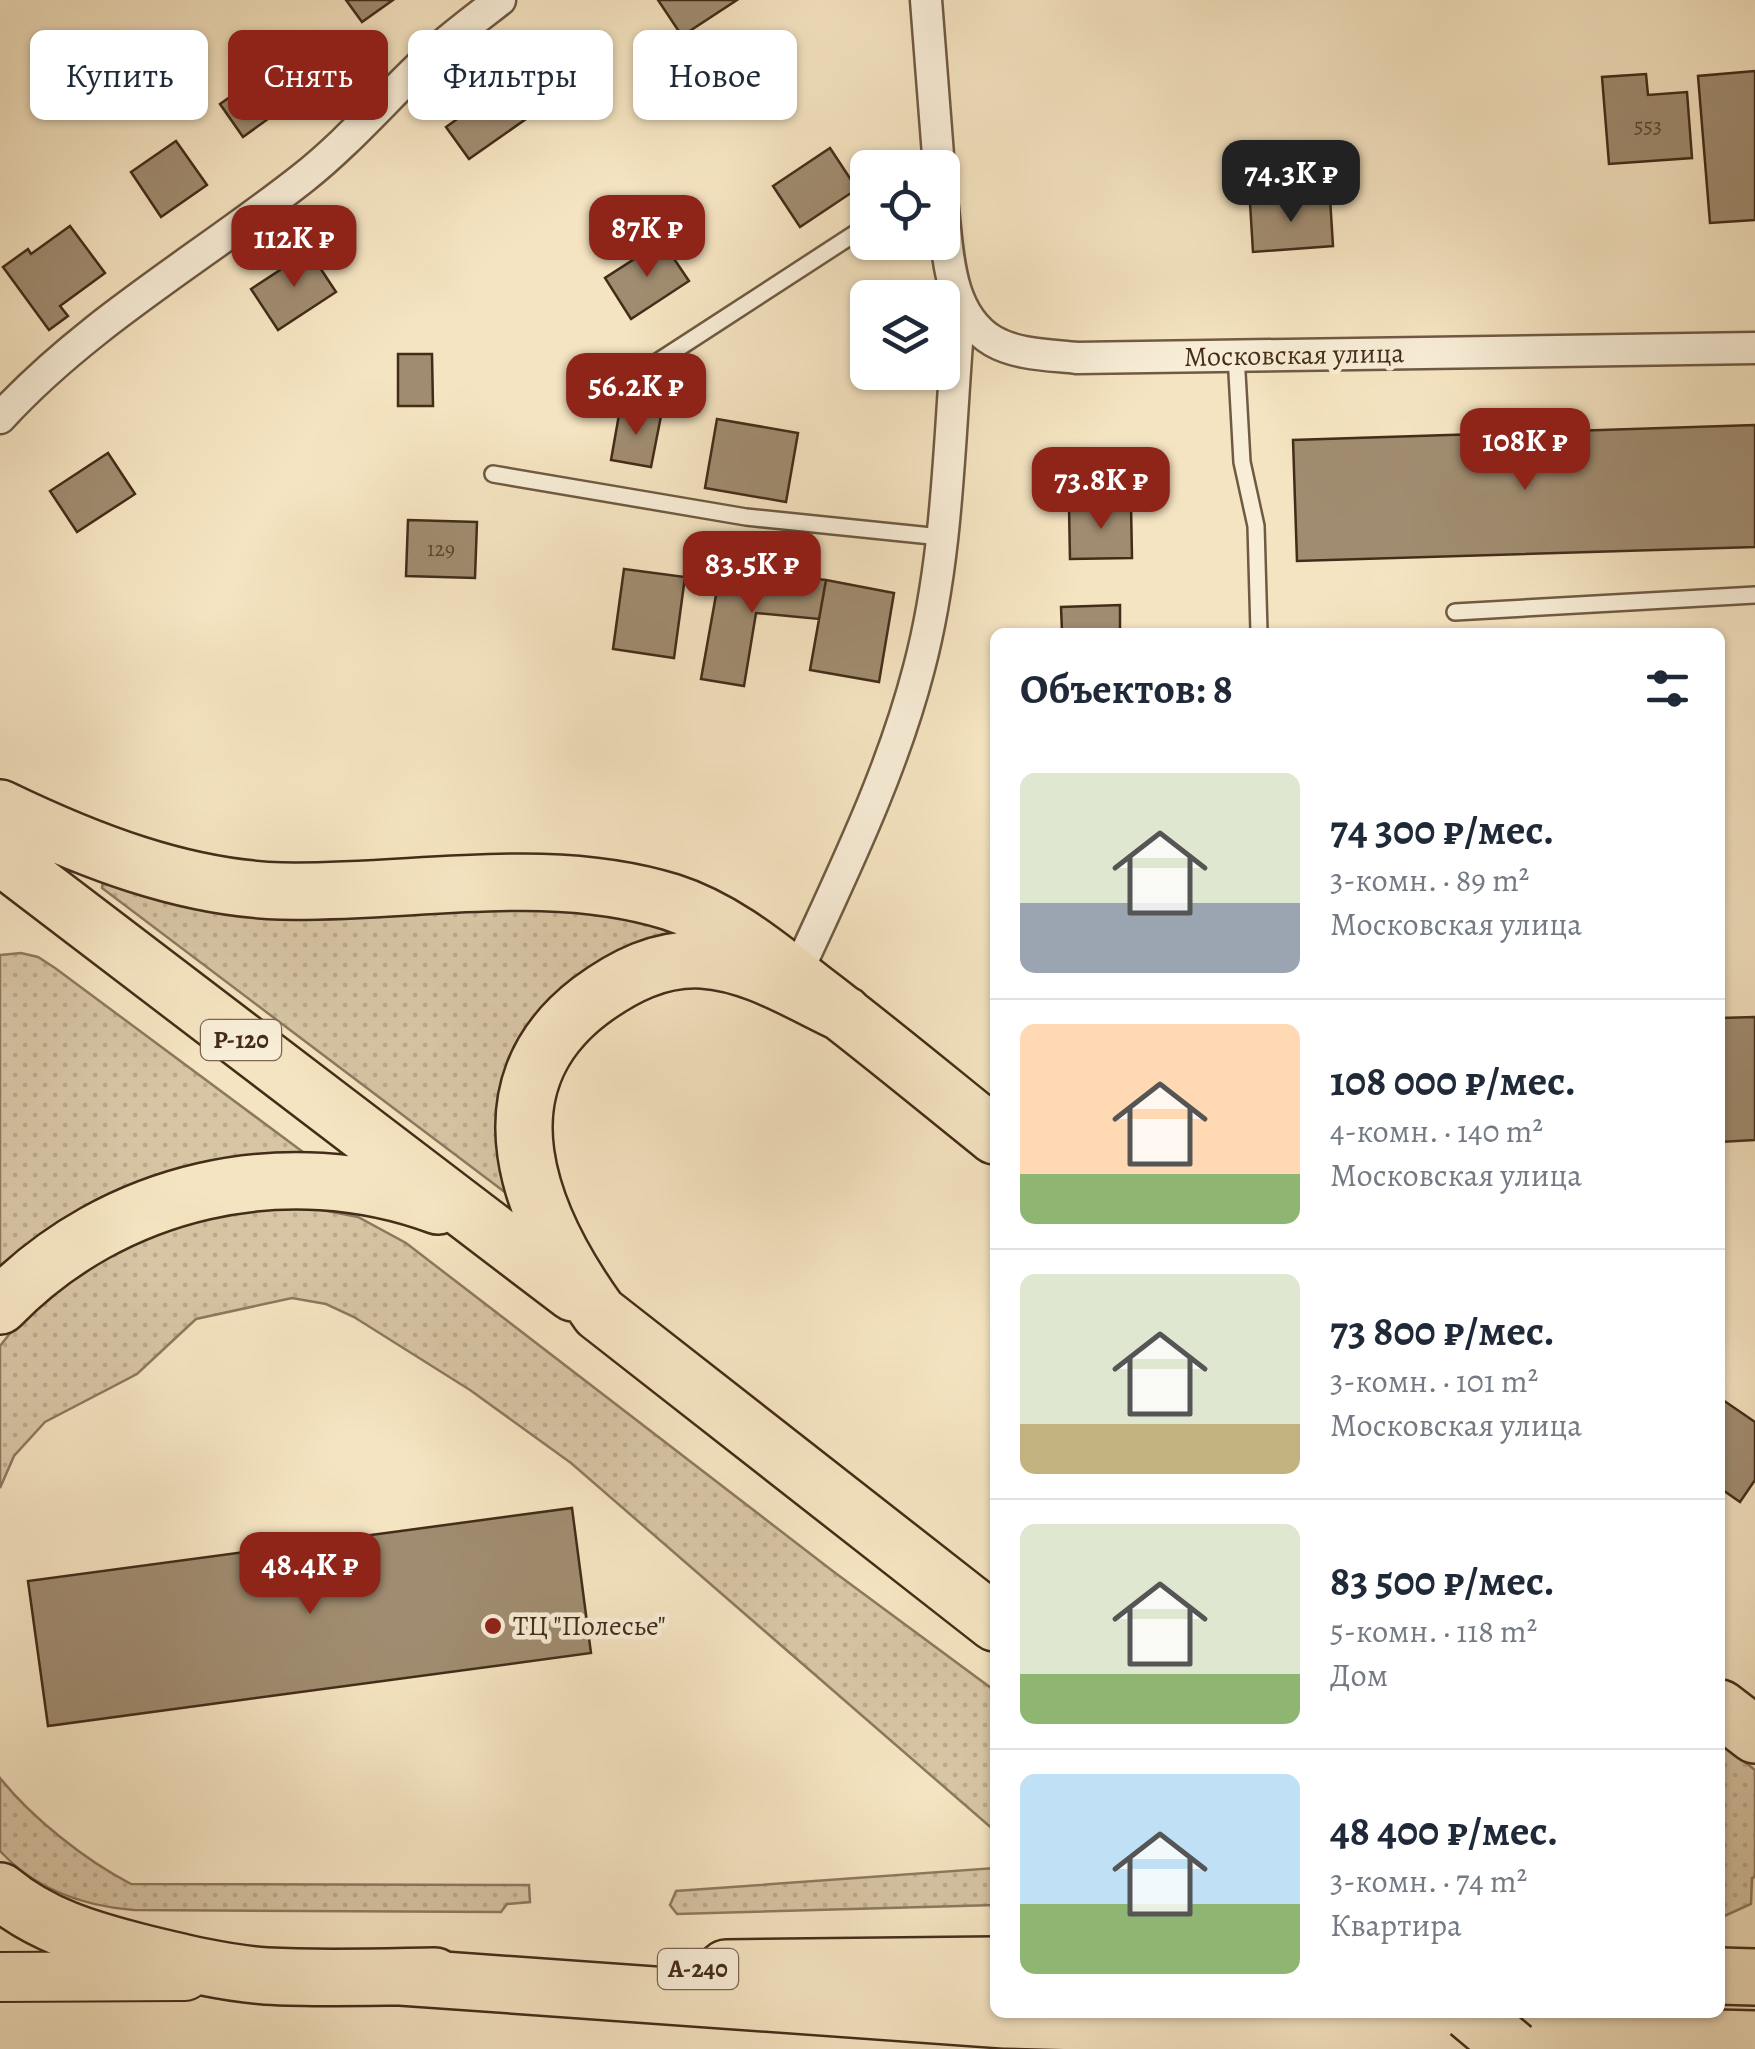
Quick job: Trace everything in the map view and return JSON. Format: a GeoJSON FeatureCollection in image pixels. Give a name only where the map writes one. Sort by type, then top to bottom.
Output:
{"type":"FeatureCollection","features":[{"type":"Feature","properties":{"kind":"highway"},"geometry":{"type":"LineString","coordinates":[[0,808],[72,843],[233,887],[322,891],[537,883],[631,891],[708,917],[844,1014],[990,1132]]}},
{"type":"Feature","properties":{"kind":"highway","name":"Р-120"},"geometry":{"type":"LineString","coordinates":[[0,856],[599,1312],[990,1619]]}},
{"type":"Feature","properties":{"kind":"highway"},"geometry":{"type":"LineString","coordinates":[[599,1312],[556,1247],[525,1156],[524,1105],[532,1074],[570,1017],[631,974],[666,961],[701,960],[755,972],[844,1014]]}},
{"type":"Feature","properties":{"kind":"highway"},"geometry":{"type":"LineString","coordinates":[[0,1306],[23,1282],[65,1250],[109,1224],[161,1204],[267,1180],[348,1181],[393,1189],[482,1224]]}},
{"type":"Feature","properties":{"kind":"highway"},"geometry":{"type":"LineString","coordinates":[[1725,1712],[1755,1735]]}},
{"type":"Feature","properties":{"kind":"highway"},"geometry":{"type":"LineString","coordinates":[[0,1891],[55,1927],[96,1942],[183,1963],[264,1976]]}},
{"type":"Feature","properties":{"kind":"highway"},"geometry":{"type":"LineString","coordinates":[[870,1966],[990,1949]]}},
{"type":"Feature","properties":{"kind":"highway","name":"А-240"},"geometry":{"type":"LineString","coordinates":[[264,1976],[990,1966]]}},
{"type":"Feature","properties":{"kind":"highway"},"geometry":{"type":"LineString","coordinates":[[1725,1976],[1755,1977]]}},
{"type":"Feature","properties":{"kind":"highway","name":"А-240"},"geometry":{"type":"LineString","coordinates":[[401,1977],[1005,2020],[1755,2039]]}},
{"type":"Feature","properties":{"kind":"highway"},"geometry":{"type":"LineString","coordinates":[[1476,2018],[1513,2049]]}},
{"type":"Feature","properties":{"kind":"highway"},"geometry":{"type":"LineString","coordinates":[[1005,2020],[1094,2049]]}},
{"type":"Feature","properties":{"kind":"main road","name":"А-240"},"geometry":{"type":"LineString","coordinates":[[0,1977],[264,1976]]}},
{"type":"Feature","properties":{"kind":"street"},"geometry":{"type":"LineString","coordinates":[[0,418],[84,341],[306,176],[364,125],[434,52],[500,0]]}},
{"type":"Feature","properties":{"kind":"street"},"geometry":{"type":"LineString","coordinates":[[926,0],[938,150]]}},
{"type":"Feature","properties":{"kind":"street","name":"Московская улица"},"geometry":{"type":"LineString","coordinates":[[960,306],[992,341],[1026,352],[1077,358],[1755,348]]}},
{"type":"Feature","properties":{"kind":"street"},"geometry":{"type":"LineString","coordinates":[[795,977],[882,785],[920,667],[941,537],[953,390]]}},
{"type":"Feature","properties":{"kind":"lane"},"geometry":{"type":"LineString","coordinates":[[651,366],[850,237]]}},
{"type":"Feature","properties":{"kind":"lane"},"geometry":{"type":"LineString","coordinates":[[1236,355],[1242,462],[1256,526],[1259,628]]}},
{"type":"Feature","properties":{"kind":"lane"},"geometry":{"type":"LineString","coordinates":[[493,474],[746,517],[941,537]]}},
{"type":"Feature","properties":{"kind":"lane"},"geometry":{"type":"LineString","coordinates":[[1455,612],[1755,594]]}},
{"type":"Feature","properties":{"kind":"shaded area"},"geometry":{"type":"Polygon","coordinates":[[[104,876],[596,905],[703,936],[509,1062],[497,1127],[506,1193],[102,888],[104,876]]]}},
{"type":"Feature","properties":{"kind":"shaded area"},"geometry":{"type":"Polygon","coordinates":[[[21,953],[38,957],[55,968],[303,1152],[220,1159],[140,1181],[66,1217],[0,1269],[0,955],[21,953]]]}},
{"type":"Feature","properties":{"kind":"shaded area"},"geometry":{"type":"Polygon","coordinates":[[[307,1207],[358,1217],[406,1243],[990,1687],[990,1827],[571,1463],[470,1390],[354,1317],[326,1304],[292,1298],[196,1319],[137,1374],[45,1422],[14,1456],[0,1488],[0,1346],[23,1319],[78,1273],[142,1239],[210,1217],[307,1207]]]}},
{"type":"Feature","properties":{"kind":"shaded area"},"geometry":{"type":"Polygon","coordinates":[[[1725,1746],[1755,1770],[1755,1877],[1751,1904],[1725,1916],[1725,1746]]]}},
{"type":"Feature","properties":{"kind":"shaded area"},"geometry":{"type":"Polygon","coordinates":[[[0,1778],[60,1837],[131,1884],[529,1885],[530,1902],[507,1904],[501,1912],[134,1910],[79,1900],[29,1876],[0,1851],[0,1778]]]}},
{"type":"Feature","properties":{"kind":"shaded area"},"geometry":{"type":"Polygon","coordinates":[[[990,1868],[990,1905],[677,1914],[670,1905],[676,1891],[990,1868]]]}},
{"type":"Feature","properties":{"kind":"building"},"geometry":{"type":"Polygon","coordinates":[[[346,0],[393,0],[362,22],[346,0]]]}},
{"type":"Feature","properties":{"kind":"building"},"geometry":{"type":"Polygon","coordinates":[[[658,0],[737,0],[691,30],[678,30],[658,0]]]}},
{"type":"Feature","properties":{"kind":"building"},"geometry":{"type":"Polygon","coordinates":[[[1755,71],[1755,220],[1710,223],[1698,76],[1755,71]]]}},
{"type":"Feature","properties":{"kind":"building"},"geometry":{"type":"Polygon","coordinates":[[[1646,74],[1648,95],[1687,92],[1692,158],[1609,164],[1602,77],[1646,74]]]}},
{"type":"Feature","properties":{"kind":"building"},"geometry":{"type":"Polygon","coordinates":[[[228,98],[228,115],[220,104],[228,98]]]}},
{"type":"Feature","properties":{"kind":"building"},"geometry":{"type":"Polygon","coordinates":[[[231,120],[267,120],[243,137],[231,120]]]}},
{"type":"Feature","properties":{"kind":"building"},"geometry":{"type":"Polygon","coordinates":[[[456,120],[525,120],[469,159],[446,127],[456,120]]]}},
{"type":"Feature","properties":{"kind":"building"},"geometry":{"type":"Polygon","coordinates":[[[176,141],[207,185],[161,217],[131,172],[176,141]]]}},
{"type":"Feature","properties":{"kind":"building"},"geometry":{"type":"Polygon","coordinates":[[[830,148],[850,178],[850,194],[800,227],[773,186],[830,148]]]}},
{"type":"Feature","properties":{"kind":"building"},"geometry":{"type":"Polygon","coordinates":[[[1330,198],[1333,246],[1253,252],[1250,203],[1330,198]]]}},
{"type":"Feature","properties":{"kind":"building"},"geometry":{"type":"Polygon","coordinates":[[[70,226],[105,273],[60,306],[68,316],[49,330],[3,267],[28,249],[31,254],[70,226]]]}},
{"type":"Feature","properties":{"kind":"building"},"geometry":{"type":"Polygon","coordinates":[[[662,241],[689,281],[631,319],[605,278],[662,241]]]}},
{"type":"Feature","properties":{"kind":"building"},"geometry":{"type":"Polygon","coordinates":[[[309,251],[336,292],[278,330],[251,289],[309,251]]]}},
{"type":"Feature","properties":{"kind":"building"},"geometry":{"type":"Polygon","coordinates":[[[398,354],[432,354],[433,406],[398,406],[398,354]]]}},
{"type":"Feature","properties":{"kind":"building"},"geometry":{"type":"Polygon","coordinates":[[[620,409],[661,416],[651,467],[611,460],[620,409]]]}},
{"type":"Feature","properties":{"kind":"building"},"geometry":{"type":"Polygon","coordinates":[[[717,419],[798,433],[786,502],[705,488],[717,419]]]}},
{"type":"Feature","properties":{"kind":"building"},"geometry":{"type":"Polygon","coordinates":[[[1755,425],[1755,547],[1297,561],[1293,440],[1755,425]]]}},
{"type":"Feature","properties":{"kind":"building"},"geometry":{"type":"Polygon","coordinates":[[[108,453],[135,494],[77,532],[50,491],[108,453]]]}},
{"type":"Feature","properties":{"kind":"building"},"geometry":{"type":"Polygon","coordinates":[[[1131,505],[1132,558],[1070,559],[1069,507],[1131,505]]]}},
{"type":"Feature","properties":{"kind":"building"},"geometry":{"type":"Polygon","coordinates":[[[408,520],[477,522],[475,578],[406,576],[408,520]]]}},
{"type":"Feature","properties":{"kind":"building"},"geometry":{"type":"Polygon","coordinates":[[[721,567],[826,580],[819,619],[756,613],[744,686],[701,679],[721,567]]]}},
{"type":"Feature","properties":{"kind":"building"},"geometry":{"type":"Polygon","coordinates":[[[624,569],[685,577],[674,658],[613,649],[624,569]]]}},
{"type":"Feature","properties":{"kind":"building"},"geometry":{"type":"Polygon","coordinates":[[[826,580],[894,593],[879,682],[810,670],[826,580]]]}},
{"type":"Feature","properties":{"kind":"building"},"geometry":{"type":"Polygon","coordinates":[[[1120,605],[1120,628],[1062,628],[1061,607],[1120,605]]]}},
{"type":"Feature","properties":{"kind":"building"},"geometry":{"type":"Polygon","coordinates":[[[1755,1017],[1755,1140],[1725,1142],[1725,1018],[1755,1017]]]}},
{"type":"Feature","properties":{"kind":"building"},"geometry":{"type":"Polygon","coordinates":[[[1725,1401],[1755,1422],[1755,1480],[1740,1502],[1725,1492],[1725,1401]]]}},
{"type":"Feature","properties":{"kind":"building"},"geometry":{"type":"Polygon","coordinates":[[[572,1508],[591,1653],[48,1726],[28,1581],[572,1508]]]}},
{"type":"Feature","properties":{"kind":"place","name":"ТЦ \"Полесье\""},"geometry":{"type":"Point","coordinates":[493,1626]}}]}
